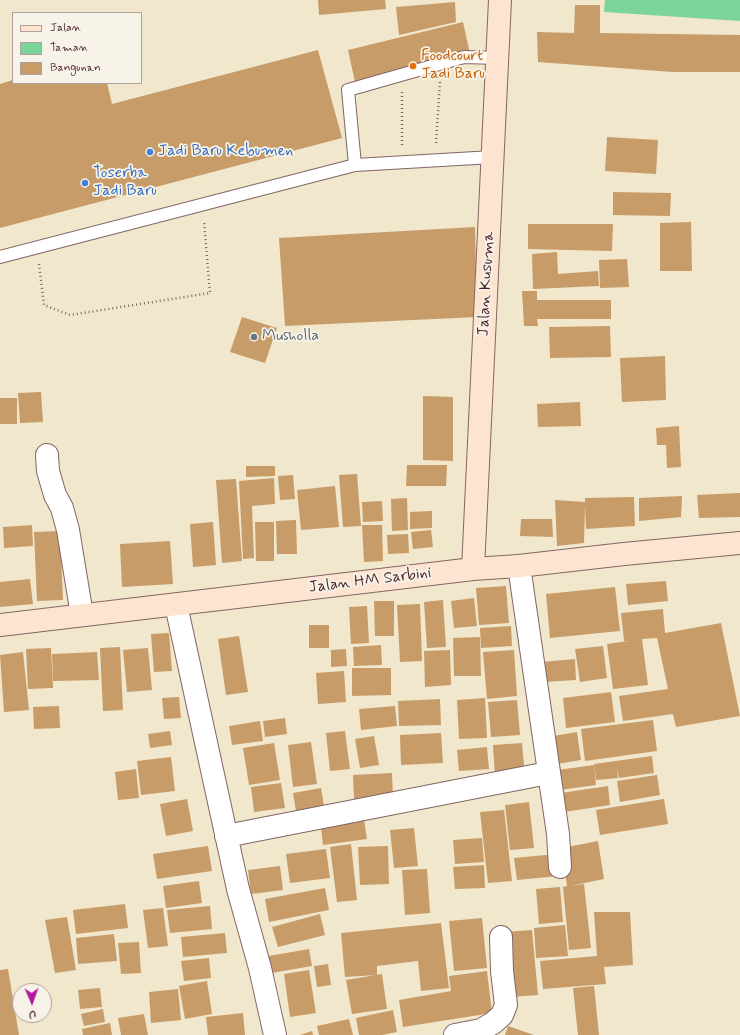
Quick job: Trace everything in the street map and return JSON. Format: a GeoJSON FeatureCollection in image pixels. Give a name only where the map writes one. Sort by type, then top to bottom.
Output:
{"type":"FeatureCollection","features":[{"type":"Feature","properties":{"kind":"main road","name":"Jalan Kusuma"},"geometry":{"type":"LineString","coordinates":[[473,569],[500,0]]}},
{"type":"Feature","properties":{"kind":"main road","name":"Jalan HM Sarbini"},"geometry":{"type":"LineString","coordinates":[[0,624],[176,605],[473,569],[519,566],[624,554],[740,544]]}},
{"type":"Feature","properties":{"kind":"street"},"geometry":{"type":"LineString","coordinates":[[47,455],[48,470],[55,495],[62,508],[68,530],[82,615]]}},
{"type":"Feature","properties":{"kind":"street"},"geometry":{"type":"LineString","coordinates":[[519,566],[558,834],[560,867]]}},
{"type":"Feature","properties":{"kind":"street"},"geometry":{"type":"LineString","coordinates":[[176,605],[238,889],[260,968],[275,1035]]}},
{"type":"Feature","properties":{"kind":"street"},"geometry":{"type":"LineString","coordinates":[[226,836],[548,773]]}},
{"type":"Feature","properties":{"kind":"street"},"geometry":{"type":"LineString","coordinates":[[467,1034],[481,1030],[494,1023],[502,1016],[504,1011],[506,1005],[502,971],[501,937]]}},
{"type":"Feature","properties":{"kind":"lane"},"geometry":{"type":"LineString","coordinates":[[355,165],[348,89],[464,57],[497,58]]}},
{"type":"Feature","properties":{"kind":"lane"},"geometry":{"type":"LineString","coordinates":[[0,257],[355,165],[492,157]]}},
{"type":"Feature","properties":{"kind":"path"},"geometry":{"type":"LineString","coordinates":[[435,160],[441,63]]}},
{"type":"Feature","properties":{"kind":"path"},"geometry":{"type":"LineString","coordinates":[[402,75],[402,162]]}},
{"type":"Feature","properties":{"kind":"path"},"geometry":{"type":"LineString","coordinates":[[37,248],[44,304],[70,315],[210,293],[202,204]]}},
{"type":"Feature","properties":{"kind":"green space"},"geometry":{"type":"Polygon","coordinates":[[[605,0],[740,0],[740,21],[604,12],[605,0]]]}},
{"type":"Feature","properties":{"kind":"building"},"geometry":{"type":"Polygon","coordinates":[[[318,0],[385,0],[386,9],[319,15],[318,0]]]}},
{"type":"Feature","properties":{"kind":"building"},"geometry":{"type":"Polygon","coordinates":[[[455,2],[456,22],[399,35],[396,7],[455,2]]]}},
{"type":"Feature","properties":{"kind":"building"},"geometry":{"type":"Polygon","coordinates":[[[575,5],[600,5],[600,33],[740,35],[740,72],[672,72],[538,62],[537,32],[574,33],[575,5]]]}},
{"type":"Feature","properties":{"kind":"building"},"geometry":{"type":"Polygon","coordinates":[[[463,22],[470,54],[355,82],[348,50],[463,22]]]}},
{"type":"Feature","properties":{"kind":"building","name":"Toserba Jadi Baru"},"geometry":{"type":"Polygon","coordinates":[[[318,50],[342,138],[0,228],[0,84],[12,80],[12,84],[107,84],[112,104],[318,50]]]}},
{"type":"Feature","properties":{"kind":"building"},"geometry":{"type":"Polygon","coordinates":[[[607,137],[658,140],[656,174],[605,171],[607,137]]]}},
{"type":"Feature","properties":{"kind":"building"},"geometry":{"type":"Polygon","coordinates":[[[613,192],[671,193],[670,216],[613,215],[613,192]]]}},
{"type":"Feature","properties":{"kind":"building"},"geometry":{"type":"Polygon","coordinates":[[[691,222],[692,271],[660,271],[660,223],[691,222]]]}},
{"type":"Feature","properties":{"kind":"building"},"geometry":{"type":"Polygon","coordinates":[[[528,224],[613,224],[612,251],[528,249],[528,224]]]}},
{"type":"Feature","properties":{"kind":"building"},"geometry":{"type":"Polygon","coordinates":[[[475,227],[477,317],[285,326],[279,238],[475,227]]]}},
{"type":"Feature","properties":{"kind":"building"},"geometry":{"type":"Polygon","coordinates":[[[557,252],[558,274],[598,271],[599,286],[533,289],[532,254],[557,252]]]}},
{"type":"Feature","properties":{"kind":"building"},"geometry":{"type":"Polygon","coordinates":[[[627,259],[629,287],[600,288],[599,260],[627,259]]]}},
{"type":"Feature","properties":{"kind":"building"},"geometry":{"type":"Polygon","coordinates":[[[522,291],[537,291],[537,300],[611,300],[611,319],[537,319],[538,326],[524,326],[522,291]]]}},
{"type":"Feature","properties":{"kind":"building"},"geometry":{"type":"Polygon","coordinates":[[[242,317],[277,328],[265,363],[230,352],[242,317]]]}},
{"type":"Feature","properties":{"kind":"building"},"geometry":{"type":"Polygon","coordinates":[[[610,326],[611,357],[550,358],[549,327],[610,326]]]}},
{"type":"Feature","properties":{"kind":"building"},"geometry":{"type":"Polygon","coordinates":[[[665,356],[666,400],[622,402],[620,358],[665,356]]]}},
{"type":"Feature","properties":{"kind":"building"},"geometry":{"type":"Polygon","coordinates":[[[41,392],[43,422],[20,423],[18,393],[41,392]]]}},
{"type":"Feature","properties":{"kind":"building"},"geometry":{"type":"Polygon","coordinates":[[[423,396],[453,397],[453,461],[423,460],[423,396]]]}},
{"type":"Feature","properties":{"kind":"building"},"geometry":{"type":"Polygon","coordinates":[[[0,398],[17,398],[17,424],[0,424],[0,398]]]}},
{"type":"Feature","properties":{"kind":"building"},"geometry":{"type":"Polygon","coordinates":[[[580,402],[581,426],[538,427],[537,404],[580,402]]]}},
{"type":"Feature","properties":{"kind":"building"},"geometry":{"type":"Polygon","coordinates":[[[679,426],[681,467],[667,468],[666,445],[657,445],[656,428],[679,426]]]}},
{"type":"Feature","properties":{"kind":"building"},"geometry":{"type":"Polygon","coordinates":[[[407,465],[447,465],[446,486],[406,486],[407,465]]]}},
{"type":"Feature","properties":{"kind":"building"},"geometry":{"type":"Polygon","coordinates":[[[246,466],[275,466],[275,476],[246,477],[246,466]]]}},
{"type":"Feature","properties":{"kind":"building"},"geometry":{"type":"Polygon","coordinates":[[[357,474],[361,526],[343,527],[339,475],[357,474]]]}},
{"type":"Feature","properties":{"kind":"building"},"geometry":{"type":"Polygon","coordinates":[[[293,475],[295,499],[280,500],[278,476],[293,475]]]}},
{"type":"Feature","properties":{"kind":"building"},"geometry":{"type":"Polygon","coordinates":[[[274,478],[275,504],[252,506],[254,558],[243,559],[239,481],[274,478]]]}},
{"type":"Feature","properties":{"kind":"building"},"geometry":{"type":"Polygon","coordinates":[[[236,479],[242,561],[222,563],[216,480],[236,479]]]}},
{"type":"Feature","properties":{"kind":"building"},"geometry":{"type":"Polygon","coordinates":[[[335,486],[339,527],[301,530],[297,490],[335,486]]]}},
{"type":"Feature","properties":{"kind":"building"},"geometry":{"type":"Polygon","coordinates":[[[740,493],[740,517],[699,518],[697,495],[740,493]]]}},
{"type":"Feature","properties":{"kind":"building"},"geometry":{"type":"Polygon","coordinates":[[[682,496],[681,517],[639,521],[639,498],[682,496]]]}},
{"type":"Feature","properties":{"kind":"building"},"geometry":{"type":"Polygon","coordinates":[[[634,497],[635,526],[586,529],[585,505],[584,543],[557,546],[555,500],[585,502],[585,498],[634,497]]]}},
{"type":"Feature","properties":{"kind":"building"},"geometry":{"type":"Polygon","coordinates":[[[407,498],[408,530],[392,531],[391,499],[407,498]]]}},
{"type":"Feature","properties":{"kind":"building"},"geometry":{"type":"Polygon","coordinates":[[[382,501],[383,521],[363,522],[362,502],[382,501]]]}},
{"type":"Feature","properties":{"kind":"building"},"geometry":{"type":"Polygon","coordinates":[[[432,511],[432,528],[410,529],[410,512],[432,511]]]}},
{"type":"Feature","properties":{"kind":"building"},"geometry":{"type":"Polygon","coordinates":[[[521,519],[552,519],[553,537],[520,536],[521,519]]]}},
{"type":"Feature","properties":{"kind":"building"},"geometry":{"type":"Polygon","coordinates":[[[296,520],[297,554],[277,554],[276,521],[296,520]]]}},
{"type":"Feature","properties":{"kind":"building"},"geometry":{"type":"Polygon","coordinates":[[[213,522],[216,565],[193,567],[190,524],[213,522]]]}},
{"type":"Feature","properties":{"kind":"building"},"geometry":{"type":"Polygon","coordinates":[[[255,522],[274,522],[274,561],[256,561],[255,522]]]}},
{"type":"Feature","properties":{"kind":"building"},"geometry":{"type":"Polygon","coordinates":[[[32,525],[33,546],[4,548],[3,527],[32,525]]]}},
{"type":"Feature","properties":{"kind":"building"},"geometry":{"type":"Polygon","coordinates":[[[362,525],[382,525],[383,561],[364,562],[362,525]]]}},
{"type":"Feature","properties":{"kind":"building"},"geometry":{"type":"Polygon","coordinates":[[[431,530],[433,547],[413,549],[411,532],[431,530]]]}},
{"type":"Feature","properties":{"kind":"building"},"geometry":{"type":"Polygon","coordinates":[[[60,531],[63,600],[37,601],[34,532],[60,531]]]}},
{"type":"Feature","properties":{"kind":"building"},"geometry":{"type":"Polygon","coordinates":[[[408,534],[409,553],[388,554],[387,535],[408,534]]]}},
{"type":"Feature","properties":{"kind":"building"},"geometry":{"type":"Polygon","coordinates":[[[170,541],[173,584],[122,587],[120,544],[170,541]]]}},
{"type":"Feature","properties":{"kind":"building"},"geometry":{"type":"Polygon","coordinates":[[[30,579],[33,604],[0,607],[0,582],[30,579]]]}},
{"type":"Feature","properties":{"kind":"building"},"geometry":{"type":"Polygon","coordinates":[[[666,581],[668,601],[628,605],[626,584],[666,581]]]}},
{"type":"Feature","properties":{"kind":"building"},"geometry":{"type":"Polygon","coordinates":[[[506,586],[509,623],[479,625],[476,588],[506,586]]]}},
{"type":"Feature","properties":{"kind":"building"},"geometry":{"type":"Polygon","coordinates":[[[615,587],[620,631],[550,638],[546,594],[615,587]]]}},
{"type":"Feature","properties":{"kind":"building"},"geometry":{"type":"Polygon","coordinates":[[[474,598],[477,626],[454,628],[451,601],[474,598]]]}},
{"type":"Feature","properties":{"kind":"building"},"geometry":{"type":"Polygon","coordinates":[[[443,600],[446,647],[427,648],[424,602],[443,600]]]}},
{"type":"Feature","properties":{"kind":"building"},"geometry":{"type":"Polygon","coordinates":[[[374,601],[394,601],[394,636],[375,636],[374,601]]]}},
{"type":"Feature","properties":{"kind":"building"},"geometry":{"type":"Polygon","coordinates":[[[420,604],[422,661],[400,662],[397,605],[420,604]]]}},
{"type":"Feature","properties":{"kind":"building"},"geometry":{"type":"Polygon","coordinates":[[[367,606],[369,643],[351,644],[349,607],[367,606]]]}},
{"type":"Feature","properties":{"kind":"building"},"geometry":{"type":"Polygon","coordinates":[[[663,609],[665,633],[721,623],[740,716],[676,727],[673,714],[623,721],[619,696],[668,689],[657,638],[642,639],[648,685],[613,689],[607,644],[628,641],[624,641],[621,613],[663,609]]]}},
{"type":"Feature","properties":{"kind":"building"},"geometry":{"type":"Polygon","coordinates":[[[309,625],[329,625],[329,648],[309,648],[309,625]]]}},
{"type":"Feature","properties":{"kind":"building"},"geometry":{"type":"Polygon","coordinates":[[[511,626],[512,646],[481,648],[480,628],[511,626]]]}},
{"type":"Feature","properties":{"kind":"building"},"geometry":{"type":"Polygon","coordinates":[[[169,633],[172,671],[154,672],[151,634],[169,633]]]}},
{"type":"Feature","properties":{"kind":"building"},"geometry":{"type":"Polygon","coordinates":[[[239,636],[248,692],[226,695],[218,639],[239,636]]]}},
{"type":"Feature","properties":{"kind":"building"},"geometry":{"type":"Polygon","coordinates":[[[480,637],[481,676],[454,676],[453,638],[480,637]]]}},
{"type":"Feature","properties":{"kind":"building"},"geometry":{"type":"Polygon","coordinates":[[[381,645],[382,665],[354,666],[353,647],[381,645]]]}},
{"type":"Feature","properties":{"kind":"building"},"geometry":{"type":"Polygon","coordinates":[[[603,646],[607,678],[580,682],[575,649],[603,646]]]}},
{"type":"Feature","properties":{"kind":"building"},"geometry":{"type":"Polygon","coordinates":[[[120,647],[123,710],[103,711],[100,648],[120,647]]]}},
{"type":"Feature","properties":{"kind":"building"},"geometry":{"type":"Polygon","coordinates":[[[51,648],[53,688],[28,689],[26,649],[51,648]]]}},
{"type":"Feature","properties":{"kind":"building"},"geometry":{"type":"Polygon","coordinates":[[[148,648],[152,690],[127,692],[123,650],[148,648]]]}},
{"type":"Feature","properties":{"kind":"building"},"geometry":{"type":"Polygon","coordinates":[[[346,649],[347,666],[331,667],[331,650],[346,649]]]}},
{"type":"Feature","properties":{"kind":"building"},"geometry":{"type":"Polygon","coordinates":[[[450,650],[451,685],[425,687],[424,651],[450,650]]]}},
{"type":"Feature","properties":{"kind":"building"},"geometry":{"type":"Polygon","coordinates":[[[514,650],[517,696],[487,699],[483,652],[514,650]]]}},
{"type":"Feature","properties":{"kind":"building"},"geometry":{"type":"Polygon","coordinates":[[[23,652],[29,710],[4,712],[0,655],[23,652]]]}},
{"type":"Feature","properties":{"kind":"building"},"geometry":{"type":"Polygon","coordinates":[[[97,652],[99,680],[53,681],[52,654],[97,652]]]}},
{"type":"Feature","properties":{"kind":"building"},"geometry":{"type":"Polygon","coordinates":[[[575,659],[576,680],[544,682],[542,662],[575,659]]]}},
{"type":"Feature","properties":{"kind":"building"},"geometry":{"type":"Polygon","coordinates":[[[352,668],[391,668],[391,695],[352,696],[352,668]]]}},
{"type":"Feature","properties":{"kind":"building"},"geometry":{"type":"Polygon","coordinates":[[[344,671],[346,702],[318,704],[316,673],[344,671]]]}},
{"type":"Feature","properties":{"kind":"building"},"geometry":{"type":"Polygon","coordinates":[[[611,692],[615,722],[566,728],[563,698],[611,692]]]}},
{"type":"Feature","properties":{"kind":"building"},"geometry":{"type":"Polygon","coordinates":[[[179,697],[181,718],[164,719],[162,698],[179,697]]]}},
{"type":"Feature","properties":{"kind":"building"},"geometry":{"type":"Polygon","coordinates":[[[485,698],[487,738],[459,739],[457,700],[485,698]]]}},
{"type":"Feature","properties":{"kind":"building"},"geometry":{"type":"Polygon","coordinates":[[[440,699],[441,725],[399,726],[398,701],[440,699]]]}},
{"type":"Feature","properties":{"kind":"building"},"geometry":{"type":"Polygon","coordinates":[[[517,700],[520,735],[491,737],[488,702],[517,700]]]}},
{"type":"Feature","properties":{"kind":"building"},"geometry":{"type":"Polygon","coordinates":[[[59,706],[60,728],[34,729],[33,707],[59,706]]]}},
{"type":"Feature","properties":{"kind":"building"},"geometry":{"type":"Polygon","coordinates":[[[395,706],[397,726],[361,730],[359,709],[395,706]]]}},
{"type":"Feature","properties":{"kind":"building"},"geometry":{"type":"Polygon","coordinates":[[[285,718],[287,734],[265,737],[263,721],[285,718]]]}},
{"type":"Feature","properties":{"kind":"building"},"geometry":{"type":"Polygon","coordinates":[[[653,720],[657,751],[585,761],[581,729],[653,720]]]}},
{"type":"Feature","properties":{"kind":"building"},"geometry":{"type":"Polygon","coordinates":[[[260,721],[263,741],[232,745],[229,726],[260,721]]]}},
{"type":"Feature","properties":{"kind":"building"},"geometry":{"type":"Polygon","coordinates":[[[170,731],[172,745],[150,748],[148,734],[170,731]]]}},
{"type":"Feature","properties":{"kind":"building"},"geometry":{"type":"Polygon","coordinates":[[[345,731],[350,769],[330,771],[326,733],[345,731]]]}},
{"type":"Feature","properties":{"kind":"building"},"geometry":{"type":"Polygon","coordinates":[[[577,732],[581,760],[551,765],[547,737],[577,732]]]}},
{"type":"Feature","properties":{"kind":"building"},"geometry":{"type":"Polygon","coordinates":[[[441,733],[443,763],[401,765],[400,735],[441,733]]]}},
{"type":"Feature","properties":{"kind":"building"},"geometry":{"type":"Polygon","coordinates":[[[374,736],[379,765],[360,768],[355,739],[374,736]]]}},
{"type":"Feature","properties":{"kind":"building"},"geometry":{"type":"Polygon","coordinates":[[[311,742],[317,784],[293,787],[288,745],[311,742]]]}},
{"type":"Feature","properties":{"kind":"building"},"geometry":{"type":"Polygon","coordinates":[[[274,743],[280,780],[249,785],[243,748],[274,743]]]}},
{"type":"Feature","properties":{"kind":"building"},"geometry":{"type":"Polygon","coordinates":[[[522,743],[525,776],[495,778],[493,745],[522,743]]]}},
{"type":"Feature","properties":{"kind":"building"},"geometry":{"type":"Polygon","coordinates":[[[487,747],[489,769],[459,771],[457,750],[487,747]]]}},
{"type":"Feature","properties":{"kind":"building"},"geometry":{"type":"Polygon","coordinates":[[[652,756],[654,773],[619,778],[617,768],[618,778],[596,780],[594,764],[652,756]]]}},
{"type":"Feature","properties":{"kind":"building"},"geometry":{"type":"Polygon","coordinates":[[[171,757],[175,791],[141,795],[137,761],[171,757]]]}},
{"type":"Feature","properties":{"kind":"building"},"geometry":{"type":"Polygon","coordinates":[[[594,765],[596,785],[553,791],[550,771],[594,765]]]}},
{"type":"Feature","properties":{"kind":"building"},"geometry":{"type":"Polygon","coordinates":[[[136,769],[139,798],[118,800],[115,772],[136,769]]]}},
{"type":"Feature","properties":{"kind":"building"},"geometry":{"type":"Polygon","coordinates":[[[392,773],[393,797],[354,799],[353,775],[392,773]]]}},
{"type":"Feature","properties":{"kind":"building"},"geometry":{"type":"Polygon","coordinates":[[[657,775],[660,795],[620,802],[617,781],[657,775]]]}},
{"type":"Feature","properties":{"kind":"building"},"geometry":{"type":"Polygon","coordinates":[[[281,783],[285,808],[254,812],[251,787],[281,783]]]}},
{"type":"Feature","properties":{"kind":"building"},"geometry":{"type":"Polygon","coordinates":[[[608,786],[610,805],[564,812],[561,793],[608,786]]]}},
{"type":"Feature","properties":{"kind":"building"},"geometry":{"type":"Polygon","coordinates":[[[321,788],[324,806],[296,811],[293,793],[321,788]]]}},
{"type":"Feature","properties":{"kind":"building"},"geometry":{"type":"Polygon","coordinates":[[[187,799],[193,831],[166,836],[160,804],[187,799]]]}},
{"type":"Feature","properties":{"kind":"building"},"geometry":{"type":"Polygon","coordinates":[[[664,799],[668,824],[600,835],[596,810],[664,799]]]}},
{"type":"Feature","properties":{"kind":"building"},"geometry":{"type":"Polygon","coordinates":[[[529,802],[534,848],[510,850],[505,805],[529,802]]]}},
{"type":"Feature","properties":{"kind":"building"},"geometry":{"type":"Polygon","coordinates":[[[504,810],[512,881],[488,883],[480,812],[504,810]]]}},
{"type":"Feature","properties":{"kind":"building"},"geometry":{"type":"Polygon","coordinates":[[[363,813],[367,839],[323,845],[320,819],[363,813]]]}},
{"type":"Feature","properties":{"kind":"building"},"geometry":{"type":"Polygon","coordinates":[[[414,828],[418,866],[394,868],[390,830],[414,828]]]}},
{"type":"Feature","properties":{"kind":"building"},"geometry":{"type":"Polygon","coordinates":[[[482,838],[484,862],[455,864],[453,840],[482,838]]]}},
{"type":"Feature","properties":{"kind":"building"},"geometry":{"type":"Polygon","coordinates":[[[598,841],[604,879],[570,886],[584,884],[591,948],[569,950],[563,887],[567,886],[562,848],[598,841]]]}},
{"type":"Feature","properties":{"kind":"building"},"geometry":{"type":"Polygon","coordinates":[[[351,844],[357,900],[337,902],[330,847],[351,844]]]}},
{"type":"Feature","properties":{"kind":"building"},"geometry":{"type":"Polygon","coordinates":[[[208,846],[212,871],[157,879],[153,854],[208,846]]]}},
{"type":"Feature","properties":{"kind":"building"},"geometry":{"type":"Polygon","coordinates":[[[388,846],[389,884],[360,885],[358,847],[388,846]]]}},
{"type":"Feature","properties":{"kind":"building"},"geometry":{"type":"Polygon","coordinates":[[[326,849],[330,878],[290,883],[286,854],[326,849]]]}},
{"type":"Feature","properties":{"kind":"building"},"geometry":{"type":"Polygon","coordinates":[[[556,854],[558,876],[517,880],[514,858],[556,854]]]}},
{"type":"Feature","properties":{"kind":"building"},"geometry":{"type":"Polygon","coordinates":[[[484,865],[485,888],[455,889],[453,867],[484,865]]]}},
{"type":"Feature","properties":{"kind":"building"},"geometry":{"type":"Polygon","coordinates":[[[280,866],[283,890],[251,894],[248,870],[280,866]]]}},
{"type":"Feature","properties":{"kind":"building"},"geometry":{"type":"Polygon","coordinates":[[[427,869],[430,913],[405,915],[402,870],[427,869]]]}},
{"type":"Feature","properties":{"kind":"building"},"geometry":{"type":"Polygon","coordinates":[[[199,881],[202,903],[166,908],[163,886],[199,881]]]}},
{"type":"Feature","properties":{"kind":"building"},"geometry":{"type":"Polygon","coordinates":[[[560,887],[563,922],[539,924],[536,889],[560,887]]]}},
{"type":"Feature","properties":{"kind":"building"},"geometry":{"type":"Polygon","coordinates":[[[325,888],[329,910],[269,922],[265,899],[325,888]]]}},
{"type":"Feature","properties":{"kind":"building"},"geometry":{"type":"Polygon","coordinates":[[[125,904],[128,928],[76,934],[73,910],[125,904]]]}},
{"type":"Feature","properties":{"kind":"building"},"geometry":{"type":"Polygon","coordinates":[[[210,906],[212,929],[170,933],[167,910],[210,906]]]}},
{"type":"Feature","properties":{"kind":"building"},"geometry":{"type":"Polygon","coordinates":[[[163,908],[168,946],[148,948],[143,910],[163,908]]]}},
{"type":"Feature","properties":{"kind":"building"},"geometry":{"type":"Polygon","coordinates":[[[594,912],[630,912],[633,965],[604,967],[606,984],[543,989],[540,961],[597,956],[594,912]]]}},
{"type":"Feature","properties":{"kind":"building"},"geometry":{"type":"Polygon","coordinates":[[[320,914],[325,935],[278,947],[272,927],[320,914]]]}},
{"type":"Feature","properties":{"kind":"building"},"geometry":{"type":"Polygon","coordinates":[[[67,917],[76,970],[55,973],[45,920],[67,917]]]}},
{"type":"Feature","properties":{"kind":"building"},"geometry":{"type":"Polygon","coordinates":[[[482,918],[487,968],[454,971],[449,921],[482,918]]]}},
{"type":"Feature","properties":{"kind":"building"},"geometry":{"type":"Polygon","coordinates":[[[441,923],[449,988],[421,991],[418,961],[377,966],[377,975],[345,977],[341,933],[441,923]]]}},
{"type":"Feature","properties":{"kind":"building"},"geometry":{"type":"Polygon","coordinates":[[[565,925],[568,956],[536,958],[534,928],[565,925]]]}},
{"type":"Feature","properties":{"kind":"building"},"geometry":{"type":"Polygon","coordinates":[[[532,930],[538,995],[511,997],[504,932],[532,930]]]}},
{"type":"Feature","properties":{"kind":"building"},"geometry":{"type":"Polygon","coordinates":[[[225,933],[227,953],[183,957],[181,937],[225,933]]]}},
{"type":"Feature","properties":{"kind":"building"},"geometry":{"type":"Polygon","coordinates":[[[114,934],[117,961],[78,964],[76,938],[114,934]]]}},
{"type":"Feature","properties":{"kind":"building"},"geometry":{"type":"Polygon","coordinates":[[[139,942],[141,973],[121,974],[118,943],[139,942]]]}},
{"type":"Feature","properties":{"kind":"building"},"geometry":{"type":"Polygon","coordinates":[[[309,949],[312,966],[266,974],[263,957],[309,949]]]}},
{"type":"Feature","properties":{"kind":"building"},"geometry":{"type":"Polygon","coordinates":[[[209,958],[211,978],[184,981],[181,961],[209,958]]]}},
{"type":"Feature","properties":{"kind":"building"},"geometry":{"type":"Polygon","coordinates":[[[328,964],[331,985],[317,987],[314,966],[328,964]]]}},
{"type":"Feature","properties":{"kind":"building"},"geometry":{"type":"Polygon","coordinates":[[[8,969],[12,993],[12,1023],[17,1023],[19,1035],[0,1035],[0,970],[8,969]]]}},
{"type":"Feature","properties":{"kind":"building"},"geometry":{"type":"Polygon","coordinates":[[[309,970],[316,1013],[290,1017],[284,974],[309,970]]]}},
{"type":"Feature","properties":{"kind":"building"},"geometry":{"type":"Polygon","coordinates":[[[487,971],[492,1013],[403,1027],[399,1000],[451,991],[449,976],[487,971]]]}},
{"type":"Feature","properties":{"kind":"building"},"geometry":{"type":"Polygon","coordinates":[[[382,974],[387,1009],[352,1014],[346,980],[382,974]]]}},
{"type":"Feature","properties":{"kind":"building"},"geometry":{"type":"Polygon","coordinates":[[[207,981],[212,1014],[185,1019],[179,986],[207,981]]]}},
{"type":"Feature","properties":{"kind":"building"},"geometry":{"type":"Polygon","coordinates":[[[594,986],[599,1035],[578,1035],[573,988],[594,986]]]}},
{"type":"Feature","properties":{"kind":"building"},"geometry":{"type":"Polygon","coordinates":[[[100,988],[102,1007],[80,1009],[78,990],[100,988]]]}},
{"type":"Feature","properties":{"kind":"building"},"geometry":{"type":"Polygon","coordinates":[[[178,989],[181,1020],[151,1023],[149,992],[178,989]]]}},
{"type":"Feature","properties":{"kind":"building"},"geometry":{"type":"Polygon","coordinates":[[[103,1009],[105,1022],[84,1026],[81,1014],[103,1009]]]}},
{"type":"Feature","properties":{"kind":"building"},"geometry":{"type":"Polygon","coordinates":[[[393,1010],[397,1032],[382,1035],[359,1035],[356,1018],[393,1010]]]}},
{"type":"Feature","properties":{"kind":"building"},"geometry":{"type":"Polygon","coordinates":[[[243,1013],[245,1035],[208,1035],[206,1017],[243,1013]]]}},
{"type":"Feature","properties":{"kind":"building"},"geometry":{"type":"Polygon","coordinates":[[[144,1014],[148,1035],[121,1035],[118,1018],[144,1014]]]}},
{"type":"Feature","properties":{"kind":"building"},"geometry":{"type":"Polygon","coordinates":[[[349,1019],[353,1035],[319,1035],[317,1026],[349,1019]]]}},
{"type":"Feature","properties":{"kind":"building"},"geometry":{"type":"Polygon","coordinates":[[[110,1023],[112,1035],[83,1035],[82,1029],[110,1023]]]}},
{"type":"Feature","properties":{"kind":"building"},"geometry":{"type":"Polygon","coordinates":[[[508,1026],[534,1035],[505,1035],[508,1026]]]}},
{"type":"Feature","properties":{"kind":"building"},"geometry":{"type":"Polygon","coordinates":[[[312,1031],[313,1035],[300,1035],[312,1031]]]}},
{"type":"Feature","properties":{"kind":"place","name":"Foodcourt Jadi Baru"},"geometry":{"type":"Point","coordinates":[413,66]}},
{"type":"Feature","properties":{"kind":"place","name":"Jadi Baru Kebumen"},"geometry":{"type":"Point","coordinates":[150,152]}},
{"type":"Feature","properties":{"kind":"place","name":"Toserba Jadi Baru"},"geometry":{"type":"Point","coordinates":[85,183]}},
{"type":"Feature","properties":{"kind":"place","name":"Musholla"},"geometry":{"type":"Point","coordinates":[254,337]}}]}
